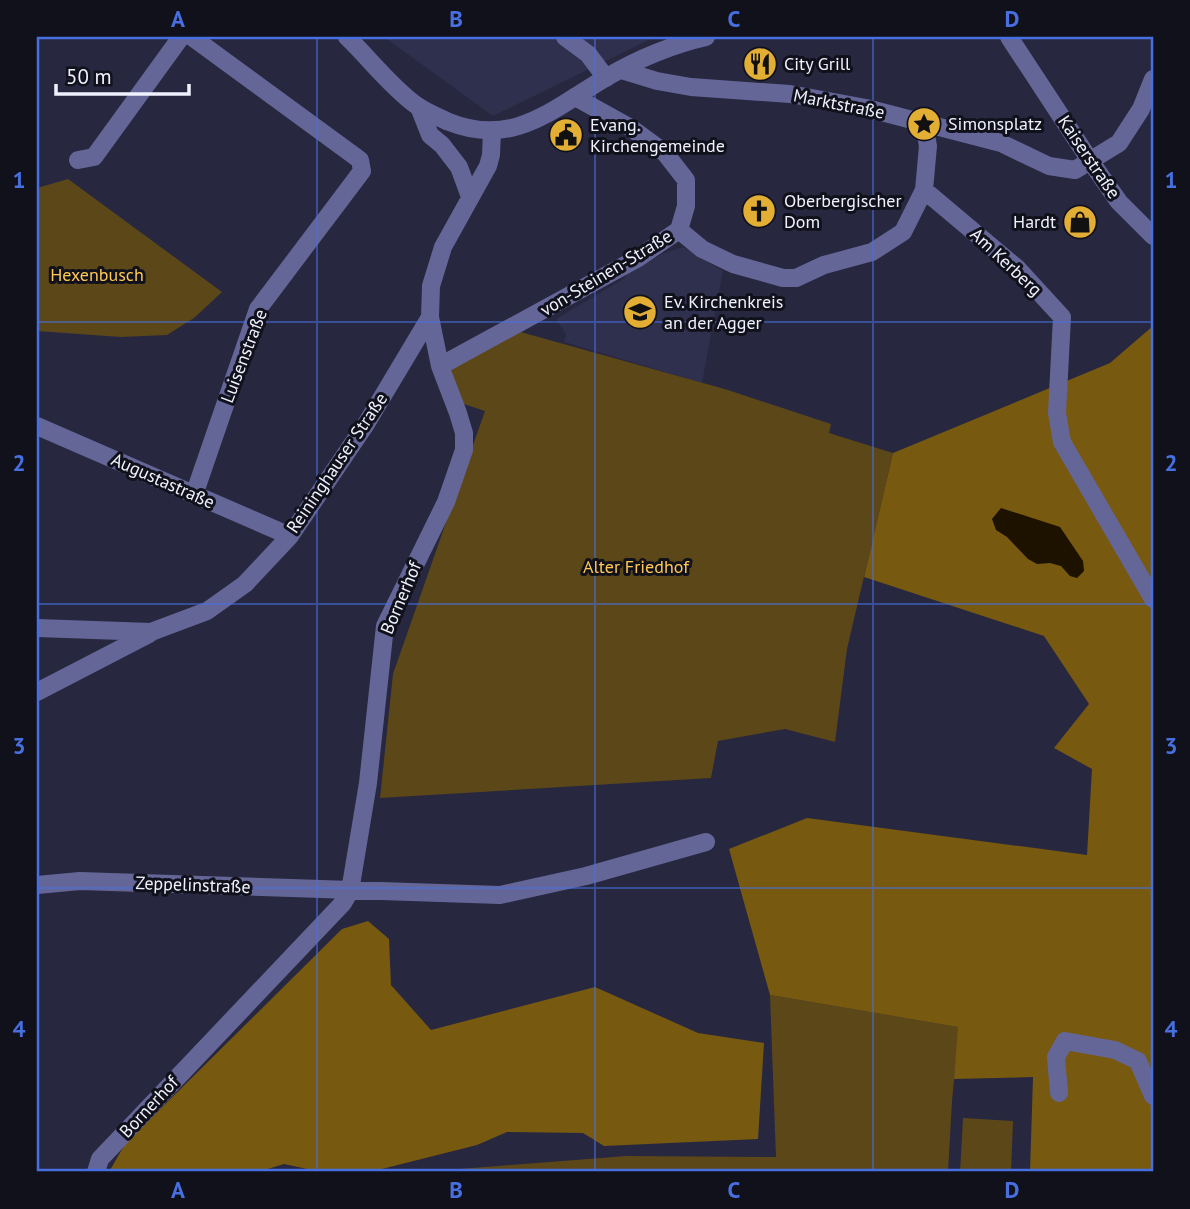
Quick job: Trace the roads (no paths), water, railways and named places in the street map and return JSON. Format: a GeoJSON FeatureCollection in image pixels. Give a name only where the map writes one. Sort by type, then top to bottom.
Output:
{"type":"FeatureCollection","features":[{"type":"Feature","properties":{"kind":"street"},"geometry":{"type":"LineString","coordinates":[[78,160],[94,157],[181,37]]}},
{"type":"Feature","properties":{"kind":"street","name":"Luisenstraße"},"geometry":{"type":"LineString","coordinates":[[192,37],[360,160],[362,170],[258,309],[194,495]]}},
{"type":"Feature","properties":{"kind":"street"},"geometry":{"type":"LineString","coordinates":[[347,37],[419,107],[458,125],[492,131],[505,130],[535,120],[646,57],[680,43],[706,37]]}},
{"type":"Feature","properties":{"kind":"street"},"geometry":{"type":"LineString","coordinates":[[565,37],[614,74]]}},
{"type":"Feature","properties":{"kind":"street","name":"Kaiserstraße"},"geometry":{"type":"LineString","coordinates":[[1009,37],[1119,202],[1153,236]]}},
{"type":"Feature","properties":{"kind":"street","name":"Marktstraße"},"geometry":{"type":"LineString","coordinates":[[614,74],[691,87],[823,99],[1001,143],[1049,166],[1075,170],[1091,162]]}},
{"type":"Feature","properties":{"kind":"street"},"geometry":{"type":"LineString","coordinates":[[1091,162],[1119,143],[1147,113],[1153,79]]}},
{"type":"Feature","properties":{"kind":"street","name":"von-Steinen-Straße"},"geometry":{"type":"LineString","coordinates":[[440,366],[638,258],[678,230],[686,206],[686,180],[665,153],[631,128],[575,97]]}},
{"type":"Feature","properties":{"kind":"street"},"geometry":{"type":"LineString","coordinates":[[419,107],[430,135],[442,145],[459,167],[470,197]]}},
{"type":"Feature","properties":{"kind":"street"},"geometry":{"type":"LineString","coordinates":[[678,230],[702,249],[733,264],[783,278],[796,278],[824,265],[872,252],[903,232],[924,190],[928,146],[925,124]]}},
{"type":"Feature","properties":{"kind":"street","name":"Reininghauser Straße"},"geometry":{"type":"LineString","coordinates":[[37,628],[151,632],[207,611],[245,584],[290,536],[366,424],[430,317],[431,286],[443,247],[488,166],[492,131]]}},
{"type":"Feature","properties":{"kind":"street","name":"Am Kerberg"},"geometry":{"type":"LineString","coordinates":[[924,190],[1018,269],[1062,317],[1057,413],[1062,442],[1153,599]]}},
{"type":"Feature","properties":{"kind":"street","name":"Bornerhof"},"geometry":{"type":"LineString","coordinates":[[96,1172],[100,1159],[343,903],[350,891],[368,783],[385,626],[446,502],[464,450],[464,433],[440,366],[430,317]]}},
{"type":"Feature","properties":{"kind":"street","name":"Augustastraße"},"geometry":{"type":"LineString","coordinates":[[37,426],[290,536]]}},
{"type":"Feature","properties":{"kind":"street"},"geometry":{"type":"LineString","coordinates":[[37,692],[151,632]]}},
{"type":"Feature","properties":{"kind":"street"},"geometry":{"type":"LineString","coordinates":[[350,891],[500,895],[586,876],[706,842]]}},
{"type":"Feature","properties":{"kind":"street","name":"Zeppelinstraße"},"geometry":{"type":"LineString","coordinates":[[37,885],[80,881],[350,891]]}},
{"type":"Feature","properties":{"kind":"street"},"geometry":{"type":"LineString","coordinates":[[1059,1093],[1056,1057],[1065,1041],[1115,1050],[1138,1060],[1153,1096]]}},
{"type":"Feature","properties":{"kind":"place","name":"City Grill"},"geometry":{"type":"Point","coordinates":[760,64]}},
{"type":"Feature","properties":{"kind":"place","name":"Simonsplatz"},"geometry":{"type":"Point","coordinates":[924,124]}},
{"type":"Feature","properties":{"kind":"place","name":"Evang. Kirchengemeinde"},"geometry":{"type":"Point","coordinates":[566,135]}},
{"type":"Feature","properties":{"kind":"place","name":"Oberbergischer Dom"},"geometry":{"type":"Point","coordinates":[759,211]}},
{"type":"Feature","properties":{"kind":"place","name":"Hardt"},"geometry":{"type":"Point","coordinates":[1080,222]}},
{"type":"Feature","properties":{"kind":"place","name":"Ev. Kirchenkreis an der Agger"},"geometry":{"type":"Point","coordinates":[640,312]}},
{"type":"Feature","properties":{"kind":"park label","name":"Hexenbusch"},"geometry":{"type":"Point","coordinates":[97,275]}},
{"type":"Feature","properties":{"kind":"park label","name":"Alter Friedhof"},"geometry":{"type":"Point","coordinates":[636,567]}}]}
